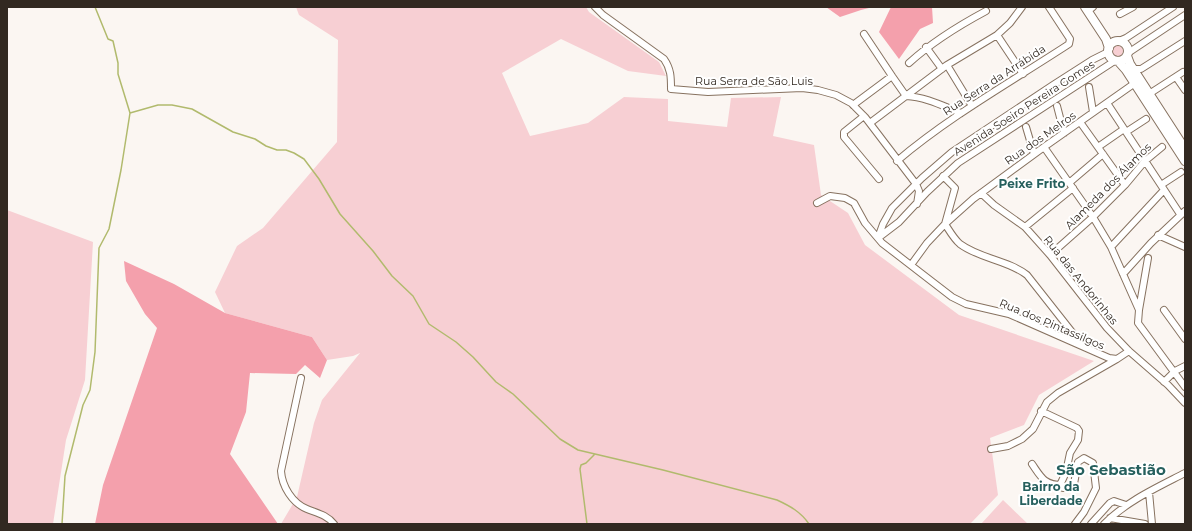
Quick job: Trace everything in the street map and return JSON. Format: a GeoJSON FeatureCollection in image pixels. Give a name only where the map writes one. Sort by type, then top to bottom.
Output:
{"type":"FeatureCollection","features":[{"type":"Feature","properties":{"kind":"main road"},"geometry":{"type":"LineString","coordinates":[[1090,7],[1106,39],[1111,58],[1117,60],[1124,67],[1185,161]]}},
{"type":"Feature","properties":{"kind":"main road"},"geometry":{"type":"LineString","coordinates":[[1090,7],[1111,37],[1123,42],[1127,46],[1133,69],[1185,149]]}},
{"type":"Feature","properties":{"kind":"main road","name":"Avenida Soeiro Pereira Gomes"},"geometry":{"type":"LineString","coordinates":[[1108,50],[1110,45],[1118,41]]}},
{"type":"Feature","properties":{"kind":"main road","name":"Avenida Soeiro Pereira Gomes"},"geometry":{"type":"LineString","coordinates":[[1117,60],[1124,58],[1128,54]]}},
{"type":"Feature","properties":{"kind":"street","name":"Rua Serra de São Luis"},"geometry":{"type":"LineString","coordinates":[[595,7],[603,15],[664,59],[670,70],[671,89],[708,92],[802,88],[818,90],[836,95],[853,105],[864,116],[916,184]]}},
{"type":"Feature","properties":{"kind":"street"},"geometry":{"type":"LineString","coordinates":[[870,123],[944,67],[997,34],[1010,23],[1022,7]]}},
{"type":"Feature","properties":{"kind":"street","name":"Rua Serra da Arrábida"},"geometry":{"type":"LineString","coordinates":[[898,161],[923,140],[961,113],[1069,44],[1070,39],[1049,7]]}},
{"type":"Feature","properties":{"kind":"street"},"geometry":{"type":"LineString","coordinates":[[1120,14],[1133,7]]}},
{"type":"Feature","properties":{"kind":"street","name":"Avenida Soeiro Pereira Gomes"},"geometry":{"type":"LineString","coordinates":[[1118,41],[1126,38],[1169,8]]}},
{"type":"Feature","properties":{"kind":"street"},"geometry":{"type":"LineString","coordinates":[[909,63],[926,47],[959,25],[986,11]]}},
{"type":"Feature","properties":{"kind":"street","name":"Avenida Soeiro Pereira Gomes"},"geometry":{"type":"LineString","coordinates":[[1128,54],[1185,15]]}},
{"type":"Feature","properties":{"kind":"street"},"geometry":{"type":"LineString","coordinates":[[864,34],[906,96]]}},
{"type":"Feature","properties":{"kind":"street"},"geometry":{"type":"LineString","coordinates":[[997,34],[1023,74]]}},
{"type":"Feature","properties":{"kind":"street"},"geometry":{"type":"LineString","coordinates":[[1133,69],[1141,69],[1185,41]]}},
{"type":"Feature","properties":{"kind":"street"},"geometry":{"type":"LineString","coordinates":[[926,47],[944,67],[972,106]]}},
{"type":"Feature","properties":{"kind":"street","name":"Avenida Soeiro Pereira Gomes"},"geometry":{"type":"LineString","coordinates":[[878,238],[883,224],[892,208],[952,152],[1108,50]]}},
{"type":"Feature","properties":{"kind":"street","name":"Avenida Soeiro Pereira Gomes"},"geometry":{"type":"LineString","coordinates":[[878,238],[902,219],[943,176],[958,164],[1117,60]]}},
{"type":"Feature","properties":{"kind":"street"},"geometry":{"type":"LineString","coordinates":[[1149,94],[1183,72]]}},
{"type":"Feature","properties":{"kind":"street"},"geometry":{"type":"LineString","coordinates":[[853,105],[892,76]]}},
{"type":"Feature","properties":{"kind":"street"},"geometry":{"type":"LineString","coordinates":[[1176,77],[1185,90]]}},
{"type":"Feature","properties":{"kind":"street","name":"Rua dos Melros"},"geometry":{"type":"LineString","coordinates":[[911,265],[927,243],[945,224],[981,193],[1135,83]]}},
{"type":"Feature","properties":{"kind":"street"},"geometry":{"type":"LineString","coordinates":[[1089,87],[1093,112]]}},
{"type":"Feature","properties":{"kind":"street"},"geometry":{"type":"LineString","coordinates":[[906,96],[918,96],[961,113]]}},
{"type":"Feature","properties":{"kind":"street"},"geometry":{"type":"LineString","coordinates":[[1107,103],[1163,188],[1183,212],[1158,235],[1123,274]]}},
{"type":"Feature","properties":{"kind":"street"},"geometry":{"type":"LineString","coordinates":[[1057,106],[1064,133]]}},
{"type":"Feature","properties":{"kind":"street"},"geometry":{"type":"LineString","coordinates":[[864,116],[847,128],[844,132],[844,137],[879,179]]}},
{"type":"Feature","properties":{"kind":"street"},"geometry":{"type":"LineString","coordinates":[[1098,147],[1146,119]]}},
{"type":"Feature","properties":{"kind":"street"},"geometry":{"type":"LineString","coordinates":[[1080,122],[1124,185]]}},
{"type":"Feature","properties":{"kind":"street"},"geometry":{"type":"LineString","coordinates":[[1026,128],[1034,154]]}},
{"type":"Feature","properties":{"kind":"street"},"geometry":{"type":"LineString","coordinates":[[1044,147],[1093,217],[1111,247],[1139,310]]}},
{"type":"Feature","properties":{"kind":"street","name":"Alameda dos Álamos"},"geometry":{"type":"LineString","coordinates":[[1050,255],[1093,217],[1124,185],[1145,160],[1162,147]]}},
{"type":"Feature","properties":{"kind":"street"},"geometry":{"type":"LineString","coordinates":[[1025,227],[1103,154]]}},
{"type":"Feature","properties":{"kind":"street"},"geometry":{"type":"LineString","coordinates":[[1111,247],[1163,188],[1182,172]]}},
{"type":"Feature","properties":{"kind":"street"},"geometry":{"type":"LineString","coordinates":[[943,176],[955,188],[945,224],[958,243],[976,252],[1018,268],[1027,276],[1084,348]]}},
{"type":"Feature","properties":{"kind":"street"},"geometry":{"type":"LineString","coordinates":[[916,184],[919,191],[917,204]]}},
{"type":"Feature","properties":{"kind":"street","name":"Rua das Andorinhas"},"geometry":{"type":"LineString","coordinates":[[981,193],[994,205],[1025,227],[1050,255],[1107,328],[1129,351],[1185,402]]}},
{"type":"Feature","properties":{"kind":"street","name":"Rua dos Pintassilgos"},"geometry":{"type":"LineString","coordinates":[[817,203],[830,196],[845,198],[854,203],[865,223],[878,238],[952,298],[966,304],[1009,314],[1084,348],[1109,358],[1117,359]]}},
{"type":"Feature","properties":{"kind":"street"},"geometry":{"type":"LineString","coordinates":[[892,208],[890,216],[892,219],[895,221],[902,219]]}},
{"type":"Feature","properties":{"kind":"street"},"geometry":{"type":"LineString","coordinates":[[1158,235],[1185,246]]}},
{"type":"Feature","properties":{"kind":"street"},"geometry":{"type":"LineString","coordinates":[[1148,258],[1138,323],[1175,371],[1185,387]]}},
{"type":"Feature","properties":{"kind":"street"},"geometry":{"type":"LineString","coordinates":[[1164,310],[1185,339]]}},
{"type":"Feature","properties":{"kind":"street"},"geometry":{"type":"LineString","coordinates":[[1059,337],[1067,334],[1067,326]]}},
{"type":"Feature","properties":{"kind":"street"},"geometry":{"type":"LineString","coordinates":[[990,449],[1008,446],[1022,439],[1033,429],[1047,402],[1058,393],[1129,351]]}},
{"type":"Feature","properties":{"kind":"street"},"geometry":{"type":"LineString","coordinates":[[1164,382],[1175,371],[1185,366]]}},
{"type":"Feature","properties":{"kind":"street"},"geometry":{"type":"LineString","coordinates":[[301,378],[281,477],[286,489],[293,499],[305,508],[322,514],[330,519],[334,524]]}},
{"type":"Feature","properties":{"kind":"street"},"geometry":{"type":"LineString","coordinates":[[1041,411],[1077,428],[1079,431],[1078,440],[1070,453],[1066,472],[1060,483],[1062,485]]}},
{"type":"Feature","properties":{"kind":"street"},"geometry":{"type":"LineString","coordinates":[[1032,464],[1046,482],[1052,485],[1062,485],[1063,488],[1072,488],[1078,462],[1084,458],[1093,463],[1096,488],[1076,524]]}},
{"type":"Feature","properties":{"kind":"street"},"geometry":{"type":"LineString","coordinates":[[1104,524],[1126,505],[1185,473]]}},
{"type":"Feature","properties":{"kind":"street"},"geometry":{"type":"LineString","coordinates":[[1149,492],[1152,524]]}},
{"type":"Feature","properties":{"kind":"street"},"geometry":{"type":"LineString","coordinates":[[1091,524],[1114,501],[1126,505]]}},
{"type":"Feature","properties":{"kind":"street"},"geometry":{"type":"LineString","coordinates":[[1110,518],[1124,522],[1145,524]]}},
{"type":"Feature","properties":{"kind":"shaded area"},"geometry":{"type":"Polygon","coordinates":[[[296,7],[586,7],[589,12],[659,62],[666,76],[628,71],[561,39],[502,73],[530,136],[588,123],[624,97],[668,99],[668,121],[727,127],[731,98],[781,97],[773,136],[814,145],[821,195],[848,213],[865,245],[959,315],[1094,361],[1039,395],[1024,425],[990,438],[998,495],[970,524],[281,524],[297,497],[314,423],[322,400],[360,353],[353,356],[327,360],[312,337],[225,313],[215,292],[237,246],[263,228],[337,142],[338,40],[299,15],[296,7]]]}},
{"type":"Feature","properties":{"kind":"shaded area"},"geometry":{"type":"Polygon","coordinates":[[[826,7],[873,7],[840,17],[826,7]]]}},
{"type":"Feature","properties":{"kind":"shaded area"},"geometry":{"type":"Polygon","coordinates":[[[891,7],[932,7],[933,23],[920,29],[899,59],[879,32],[891,7]]]}},
{"type":"Feature","properties":{"kind":"shaded area"},"geometry":{"type":"Polygon","coordinates":[[[1115,45],[1119,45],[1123,51],[1119,57],[1115,57],[1111,53],[1111,49],[1115,45]]]}},
{"type":"Feature","properties":{"kind":"shaded area"},"geometry":{"type":"Polygon","coordinates":[[[7,210],[93,242],[85,380],[66,440],[53,524],[7,524],[7,210]]]}},
{"type":"Feature","properties":{"kind":"shaded area"},"geometry":{"type":"Polygon","coordinates":[[[124,261],[174,284],[225,313],[312,337],[327,360],[320,378],[305,365],[296,374],[250,373],[246,412],[230,454],[278,524],[95,524],[103,485],[157,328],[145,314],[126,281],[124,261]]]}},
{"type":"Feature","properties":{"kind":"shaded area"},"geometry":{"type":"Polygon","coordinates":[[[1003,500],[1028,524],[981,524],[1003,500]]]}},
{"type":"Feature","properties":{"kind":"waterway"},"geometry":{"type":"LineString","coordinates":[[62,524],[65,476],[83,405],[90,390],[95,352],[99,248],[109,229],[121,170],[130,113],[118,74],[118,63],[113,41],[108,39],[95,7]]}},
{"type":"Feature","properties":{"kind":"waterway"},"geometry":{"type":"LineString","coordinates":[[130,113],[158,105],[172,105],[192,109],[233,132],[255,139],[266,146],[277,150],[286,150],[294,153],[304,159],[319,179],[340,214],[373,251],[392,276],[413,296],[429,324],[456,342],[473,357],[496,382],[513,394],[560,439],[578,450],[663,470],[777,500],[795,510],[809,524]]}},
{"type":"Feature","properties":{"kind":"waterway"},"geometry":{"type":"LineString","coordinates":[[587,524],[580,469],[581,465],[586,463],[594,455]]}},
{"type":"Feature","properties":{"kind":"district","name":"Peixe Frito"},"geometry":{"type":"Point","coordinates":[1032,183]}},
{"type":"Feature","properties":{"kind":"district","name":"São Sebastião"},"geometry":{"type":"Point","coordinates":[1111,469]}},
{"type":"Feature","properties":{"kind":"district","name":"Bairro da Liberdade"},"geometry":{"type":"Point","coordinates":[1051,493]}}]}
